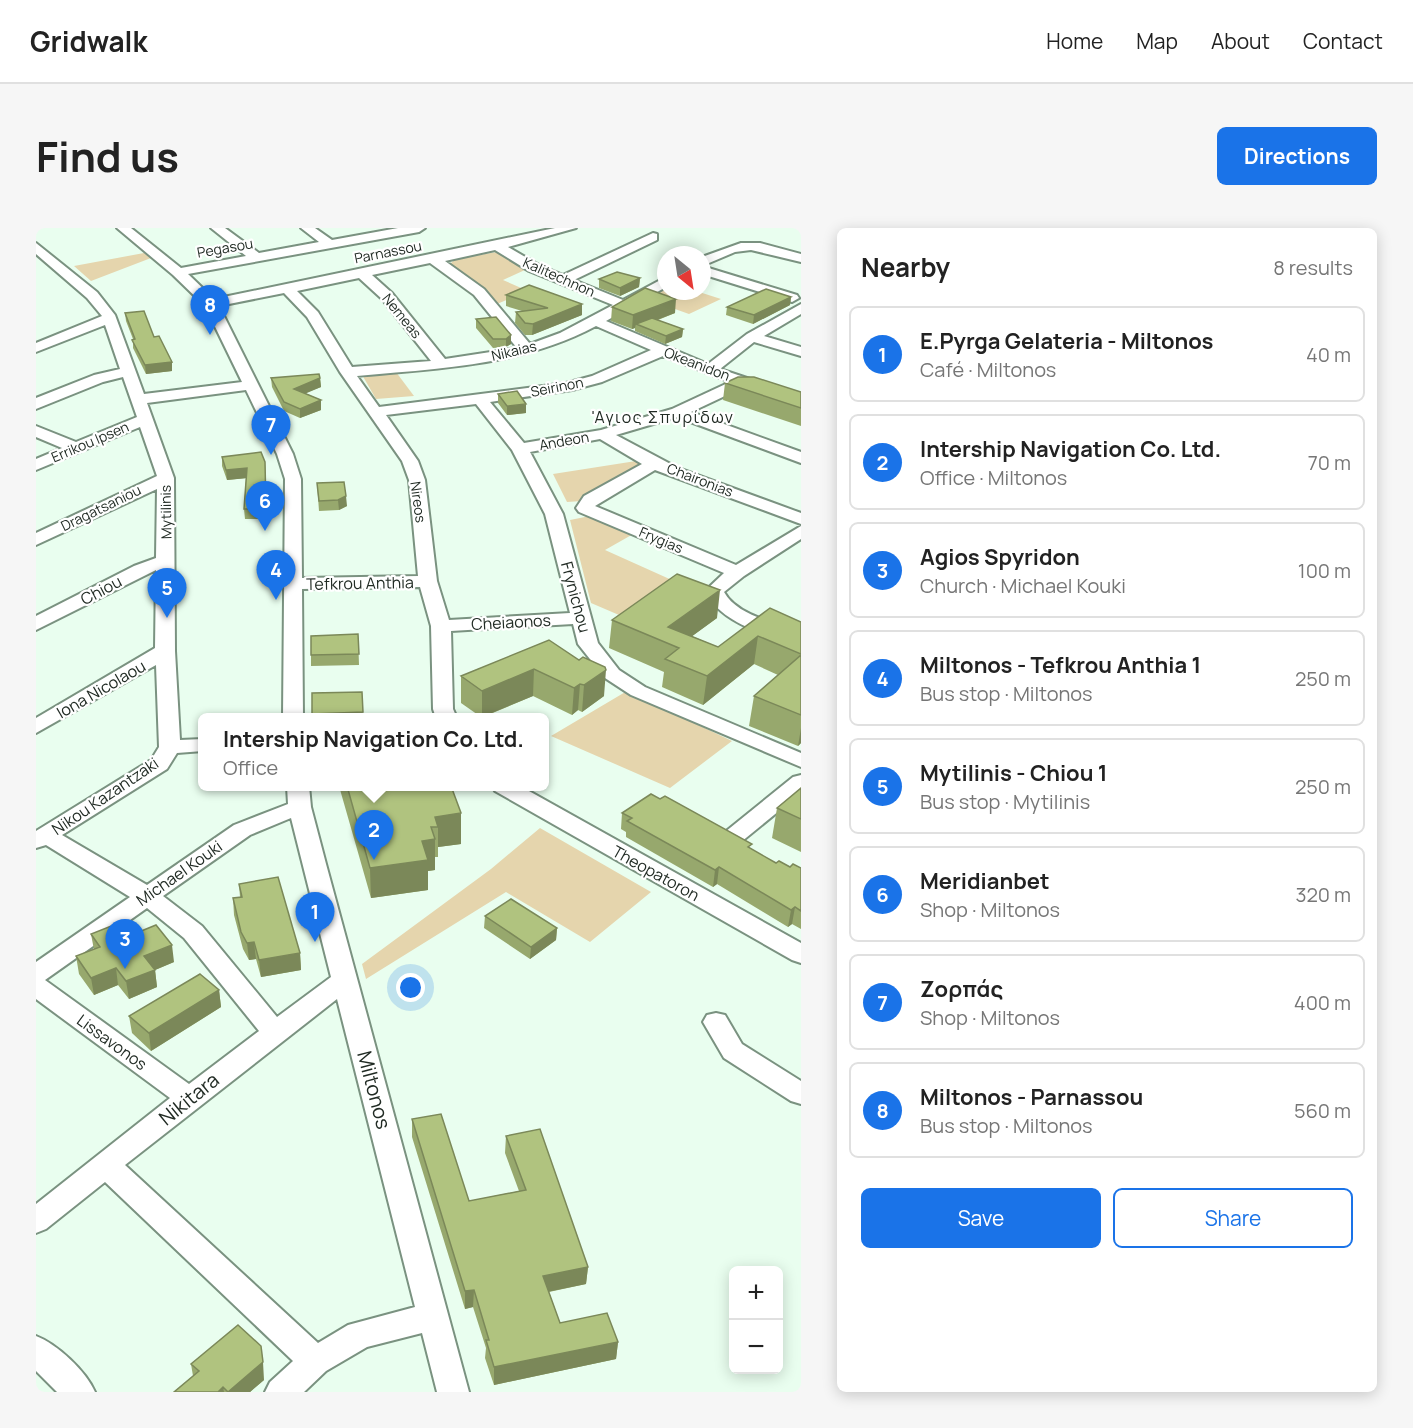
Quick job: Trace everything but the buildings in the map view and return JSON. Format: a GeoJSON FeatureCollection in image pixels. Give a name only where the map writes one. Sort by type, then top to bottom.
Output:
{"type":"FeatureCollection","features":[{"type":"Feature","properties":{"kind":"street"},"geometry":{"type":"LineString","coordinates":[[123,228],[178,272],[212,304],[285,454],[293,479],[293,713]]}},
{"type":"Feature","properties":{"kind":"street"},"geometry":{"type":"LineString","coordinates":[[217,228],[257,258]]}},
{"type":"Feature","properties":{"kind":"street"},"geometry":{"type":"LineString","coordinates":[[307,228],[329,244]]}},
{"type":"Feature","properties":{"kind":"street"},"geometry":{"type":"LineString","coordinates":[[367,228],[379,235]]}},
{"type":"Feature","properties":{"kind":"street","name":"Pegasou"},"geometry":{"type":"LineString","coordinates":[[178,272],[419,228]]}},
{"type":"Feature","properties":{"kind":"street","name":"Parnassou"},"geometry":{"type":"LineString","coordinates":[[212,304],[497,246],[564,229]]}},
{"type":"Feature","properties":{"kind":"street"},"geometry":{"type":"LineString","coordinates":[[563,280],[653,237]]}},
{"type":"Feature","properties":{"kind":"street"},"geometry":{"type":"LineString","coordinates":[[711,258],[732,248],[746,245],[759,246],[801,258]]}},
{"type":"Feature","properties":{"kind":"street","name":"Kalitechnon"},"geometry":{"type":"LineString","coordinates":[[497,246],[534,268],[624,305]]}},
{"type":"Feature","properties":{"kind":"street","name":"Mytilinis"},"geometry":{"type":"LineString","coordinates":[[36,247],[92,295],[110,318],[166,478],[165,651],[170,747]]}},
{"type":"Feature","properties":{"kind":"street"},"geometry":{"type":"LineString","coordinates":[[432,259],[456,273],[480,292],[514,337],[528,350]]}},
{"type":"Feature","properties":{"kind":"street","name":"Nemeas"},"geometry":{"type":"LineString","coordinates":[[361,273],[387,296],[440,362]]}},
{"type":"Feature","properties":{"kind":"street"},"geometry":{"type":"LineString","coordinates":[[711,273],[801,302]]}},
{"type":"Feature","properties":{"kind":"street","name":"Nikaias"},"geometry":{"type":"LineString","coordinates":[[347,372],[505,355],[528,350],[595,321],[657,286]]}},
{"type":"Feature","properties":{"kind":"street","name":"Nireos"},"geometry":{"type":"LineString","coordinates":[[287,288],[313,315],[347,372],[410,461],[417,480],[428,581],[441,626],[443,709],[445,713]]}},
{"type":"Feature","properties":{"kind":"street"},"geometry":{"type":"LineString","coordinates":[[709,370],[752,337],[801,308]]}},
{"type":"Feature","properties":{"kind":"street"},"geometry":{"type":"LineString","coordinates":[[40,342],[110,318]]}},
{"type":"Feature","properties":{"kind":"street","name":"Okeanidon"},"geometry":{"type":"LineString","coordinates":[[595,321],[709,370],[801,401]]}},
{"type":"Feature","properties":{"kind":"street"},"geometry":{"type":"LineString","coordinates":[[752,337],[801,352]]}},
{"type":"Feature","properties":{"kind":"street","name":"Seirinon"},"geometry":{"type":"LineString","coordinates":[[375,412],[567,387],[597,379],[662,351]]}},
{"type":"Feature","properties":{"kind":"street"},"geometry":{"type":"LineString","coordinates":[[36,404],[99,378],[128,372]]}},
{"type":"Feature","properties":{"kind":"street","name":"Andeon"},"geometry":{"type":"LineString","coordinates":[[520,449],[603,434],[678,412],[742,382]]}},
{"type":"Feature","properties":{"kind":"street"},"geometry":{"type":"LineString","coordinates":[[140,399],[251,385]]}},
{"type":"Feature","properties":{"kind":"street","name":"Frynichou"},"geometry":{"type":"LineString","coordinates":[[480,399],[520,449],[554,514],[588,644],[612,674],[638,691],[801,761]]}},
{"type":"Feature","properties":{"kind":"street"},"geometry":{"type":"LineString","coordinates":[[678,412],[801,458]]}},
{"type":"Feature","properties":{"kind":"street","name":"Errikou Ipsen"},"geometry":{"type":"LineString","coordinates":[[36,465],[145,419]]}},
{"type":"Feature","properties":{"kind":"street"},"geometry":{"type":"LineString","coordinates":[[36,431],[75,448]]}},
{"type":"Feature","properties":{"kind":"street","name":"Chaironias"},"geometry":{"type":"LineString","coordinates":[[603,434],[621,447],[656,463],[801,519]]}},
{"type":"Feature","properties":{"kind":"street","name":"Frygias"},"geometry":{"type":"LineString","coordinates":[[656,463],[590,500],[585,508],[737,572]]}},
{"type":"Feature","properties":{"kind":"street","name":"Dragatsaniou"},"geometry":{"type":"LineString","coordinates":[[36,540],[166,478]]}},
{"type":"Feature","properties":{"kind":"street"},"geometry":{"type":"LineString","coordinates":[[801,531],[737,572],[714,591],[716,600],[743,616],[801,638]]}},
{"type":"Feature","properties":{"kind":"street","name":"Chiou"},"geometry":{"type":"LineString","coordinates":[[36,624],[140,570],[167,560]]}},
{"type":"Feature","properties":{"kind":"street","name":"Tefkrou Anthia"},"geometry":{"type":"LineString","coordinates":[[292,584],[428,581]]}},
{"type":"Feature","properties":{"kind":"street","name":"Cheiaonos"},"geometry":{"type":"LineString","coordinates":[[441,626],[581,618]]}},
{"type":"Feature","properties":{"kind":"street","name":"Iona Nicolaou"},"geometry":{"type":"LineString","coordinates":[[40,719],[165,651]]}},
{"type":"Feature","properties":{"kind":"street"},"geometry":{"type":"LineString","coordinates":[[170,747],[198,745]]}},
{"type":"Feature","properties":{"kind":"street","name":"Nikou Kazantzaki"},"geometry":{"type":"LineString","coordinates":[[41,838],[159,764],[170,747]]}},
{"type":"Feature","properties":{"kind":"street"},"geometry":{"type":"LineString","coordinates":[[733,837],[801,782]]}},
{"type":"Feature","properties":{"kind":"street","name":"Theopatoron"},"geometry":{"type":"LineString","coordinates":[[509,791],[801,954]]}},
{"type":"Feature","properties":{"kind":"street","name":"Michael Kouki"},"geometry":{"type":"LineString","coordinates":[[36,974],[242,830],[299,797]]}},
{"type":"Feature","properties":{"kind":"street","name":"Miltonos"},"geometry":{"type":"LineString","coordinates":[[299,797],[344,980],[453,1392]]}},
{"type":"Feature","properties":{"kind":"street"},"geometry":{"type":"LineString","coordinates":[[41,838],[147,896],[192,932],[274,1032]]}},
{"type":"Feature","properties":{"kind":"street","name":"Nikitara"},"geometry":{"type":"LineString","coordinates":[[36,1221],[189,1098],[344,980]]}},
{"type":"Feature","properties":{"kind":"street","name":"Lissavonos"},"geometry":{"type":"LineString","coordinates":[[36,986],[189,1098]]}},
{"type":"Feature","properties":{"kind":"street"},"geometry":{"type":"LineString","coordinates":[[716,1022],[733,1051],[801,1094]]}},
{"type":"Feature","properties":{"kind":"street"},"geometry":{"type":"LineString","coordinates":[[107,1166],[315,1361]]}},
{"type":"Feature","properties":{"kind":"street"},"geometry":{"type":"LineString","coordinates":[[280,1392],[315,1361],[359,1335],[434,1316]]}},
{"type":"Feature","properties":{"kind":"street"},"geometry":{"type":"LineString","coordinates":[[36,1350],[79,1392]]}},
{"type":"Feature","properties":{"kind":"shaded area"},"geometry":{"type":"Polygon","coordinates":[[[497,252],[527,269],[503,280],[528,291],[497,304],[483,288],[450,264],[455,259],[497,252]]]}},
{"type":"Feature","properties":{"kind":"shaded area"},"geometry":{"type":"Polygon","coordinates":[[[144,253],[151,258],[91,281],[74,266],[144,253]]]}},
{"type":"Feature","properties":{"kind":"shaded area"},"geometry":{"type":"Polygon","coordinates":[[[657,291],[657,300],[711,300],[711,296],[721,299],[689,314],[644,298],[657,291]]]}},
{"type":"Feature","properties":{"kind":"shaded area"},"geometry":{"type":"Polygon","coordinates":[[[393,368],[414,396],[376,399],[361,373],[393,368]]]}},
{"type":"Feature","properties":{"kind":"shaded area"},"geometry":{"type":"Polygon","coordinates":[[[636,461],[642,465],[582,501],[567,502],[553,474],[636,461]]]}},
{"type":"Feature","properties":{"kind":"shaded area"},"geometry":{"type":"Polygon","coordinates":[[[590,516],[635,533],[605,550],[694,590],[633,621],[591,603],[570,520],[590,516]]]}},
{"type":"Feature","properties":{"kind":"shaded area"},"geometry":{"type":"Polygon","coordinates":[[[627,691],[732,741],[670,788],[551,736],[627,691]]]}},
{"type":"Feature","properties":{"kind":"shaded area"},"geometry":{"type":"Polygon","coordinates":[[[540,828],[651,892],[590,942],[506,892],[366,979],[362,964],[491,869],[540,828]]]}},
{"type":"Feature","properties":{"kind":"place","name":"Miltonos - Parnassou"},"geometry":{"type":"Point","coordinates":[210,335]}},
{"type":"Feature","properties":{"kind":"place","name":"Ζορπάς"},"geometry":{"type":"Point","coordinates":[271,455]}},
{"type":"Feature","properties":{"kind":"place","name":"Meridianbet"},"geometry":{"type":"Point","coordinates":[265,531]}},
{"type":"Feature","properties":{"kind":"place","name":"Miltonos - Tefkrou Anthia 1"},"geometry":{"type":"Point","coordinates":[276,600]}},
{"type":"Feature","properties":{"kind":"place","name":"Mytilinis - Chiou 1"},"geometry":{"type":"Point","coordinates":[167,618]}},
{"type":"Feature","properties":{"kind":"place","name":"Intership Navigation Co. Ltd."},"geometry":{"type":"Point","coordinates":[374,860]}},
{"type":"Feature","properties":{"kind":"place","name":"E.Pyrga Gelateria - Miltonos"},"geometry":{"type":"Point","coordinates":[315,942]}},
{"type":"Feature","properties":{"kind":"place","name":"Agios Spyridon"},"geometry":{"type":"Point","coordinates":[125,969]}},
{"type":"Feature","properties":{"kind":"district","name":"'Αγιος Σπυρίδων"},"geometry":{"type":"Point","coordinates":[663,417]}}]}
